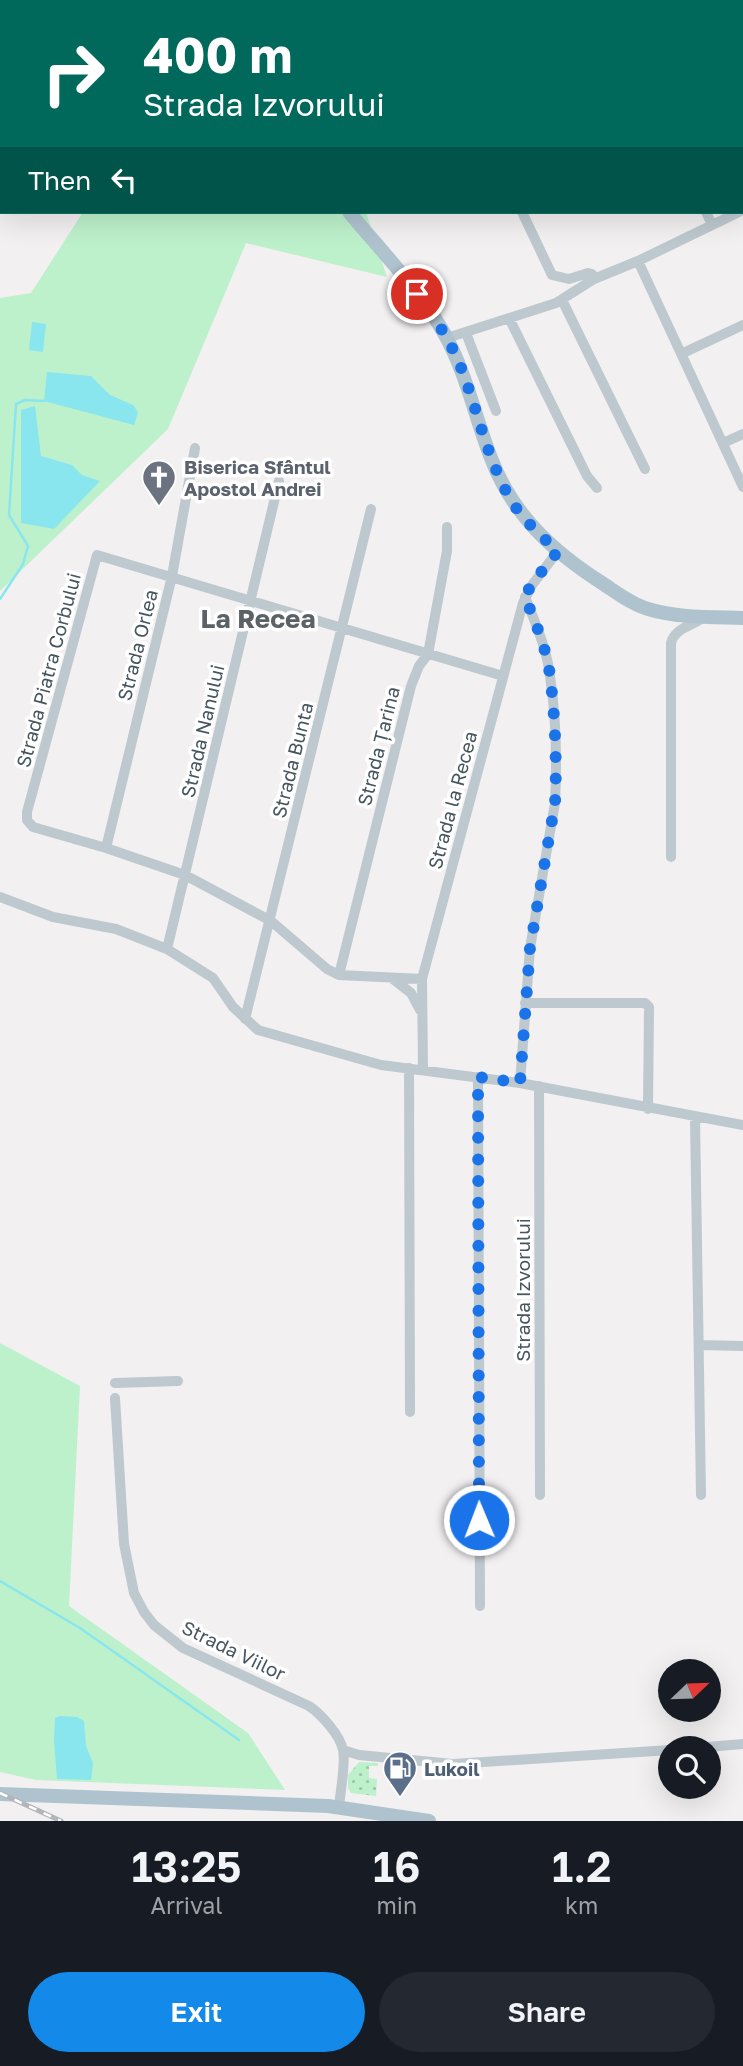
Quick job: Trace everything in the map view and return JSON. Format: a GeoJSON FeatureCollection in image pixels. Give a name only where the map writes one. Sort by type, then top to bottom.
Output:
{"type":"FeatureCollection","features":[{"type":"Feature","properties":{"kind":"main road"},"geometry":{"type":"LineString","coordinates":[[351,214],[432,313],[456,337],[457,359],[491,458],[502,483],[525,519],[558,551],[637,605],[664,613],[743,618]]}},
{"type":"Feature","properties":{"kind":"main road"},"geometry":{"type":"LineString","coordinates":[[0,1794],[339,1807],[429,1821]]}},
{"type":"Feature","properties":{"kind":"street"},"geometry":{"type":"LineString","coordinates":[[523,214],[552,275],[569,279],[588,273],[592,274],[594,279]]}},
{"type":"Feature","properties":{"kind":"street"},"geometry":{"type":"LineString","coordinates":[[707,214],[712,225]]}},
{"type":"Feature","properties":{"kind":"street"},"geometry":{"type":"LineString","coordinates":[[496,411],[456,337],[547,307],[594,279],[736,214]]}},
{"type":"Feature","properties":{"kind":"street"},"geometry":{"type":"LineString","coordinates":[[638,261],[743,486]]}},
{"type":"Feature","properties":{"kind":"street"},"geometry":{"type":"LineString","coordinates":[[562,300],[645,468]]}},
{"type":"Feature","properties":{"kind":"street"},"geometry":{"type":"LineString","coordinates":[[509,318],[587,476],[597,488]]}},
{"type":"Feature","properties":{"kind":"street"},"geometry":{"type":"LineString","coordinates":[[681,354],[743,325]]}},
{"type":"Feature","properties":{"kind":"street"},"geometry":{"type":"LineString","coordinates":[[723,443],[743,434]]}},
{"type":"Feature","properties":{"kind":"street","name":"Strada Orlea"},"geometry":{"type":"LineString","coordinates":[[106,848],[172,576],[195,449]]}},
{"type":"Feature","properties":{"kind":"street","name":"Strada Nanului"},"geometry":{"type":"LineString","coordinates":[[167,949],[279,481]]}},
{"type":"Feature","properties":{"kind":"street","name":"Strada Bunta"},"geometry":{"type":"LineString","coordinates":[[246,1019],[371,509]]}},
{"type":"Feature","properties":{"kind":"street","name":"Strada Țarina"},"geometry":{"type":"LineString","coordinates":[[339,975],[411,686],[419,666],[428,654],[447,551],[447,527]]}},
{"type":"Feature","properties":{"kind":"street","name":"Strada la Recea"},"geometry":{"type":"LineString","coordinates":[[422,1070],[422,979],[525,597],[531,585],[558,551]]}},
{"type":"Feature","properties":{"kind":"street","name":"Strada Piatra Corbului"},"geometry":{"type":"LineString","coordinates":[[172,576],[97,555],[27,820],[33,827],[106,848],[185,876],[271,921],[327,969],[339,975]]}},
{"type":"Feature","properties":{"kind":"street"},"geometry":{"type":"LineString","coordinates":[[172,576],[503,676]]}},
{"type":"Feature","properties":{"kind":"street"},"geometry":{"type":"LineString","coordinates":[[520,1083],[530,948],[556,785],[550,675],[525,597]]}},
{"type":"Feature","properties":{"kind":"street"},"geometry":{"type":"LineString","coordinates":[[671,857],[671,643],[677,631],[705,616]]}},
{"type":"Feature","properties":{"kind":"street"},"geometry":{"type":"LineString","coordinates":[[0,897],[52,917],[116,929],[167,949],[213,978],[233,1007],[258,1030],[382,1065],[539,1086],[695,1118],[743,1125]]}},
{"type":"Feature","properties":{"kind":"street"},"geometry":{"type":"LineString","coordinates":[[339,975],[422,979]]}},
{"type":"Feature","properties":{"kind":"street"},"geometry":{"type":"LineString","coordinates":[[390,977],[411,992],[422,1015]]}},
{"type":"Feature","properties":{"kind":"street"},"geometry":{"type":"LineString","coordinates":[[525,1003],[645,1003],[649,1007],[648,1109]]}},
{"type":"Feature","properties":{"kind":"street"},"geometry":{"type":"LineString","coordinates":[[409,1068],[410,1412]]}},
{"type":"Feature","properties":{"kind":"street"},"geometry":{"type":"LineString","coordinates":[[478,1077],[480,1606]]}},
{"type":"Feature","properties":{"kind":"street","name":"Strada Izvorului"},"geometry":{"type":"LineString","coordinates":[[539,1086],[540,1495]]}},
{"type":"Feature","properties":{"kind":"street"},"geometry":{"type":"LineString","coordinates":[[695,1118],[701,1495]]}},
{"type":"Feature","properties":{"kind":"street"},"geometry":{"type":"LineString","coordinates":[[699,1345],[743,1346]]}},
{"type":"Feature","properties":{"kind":"street"},"geometry":{"type":"LineString","coordinates":[[115,1383],[178,1381]]}},
{"type":"Feature","properties":{"kind":"street","name":"Strada Viilor"},"geometry":{"type":"LineString","coordinates":[[115,1398],[124,1544],[134,1593],[144,1612],[154,1625],[183,1648],[309,1706],[325,1719],[343,1750]]}},
{"type":"Feature","properties":{"kind":"street"},"geometry":{"type":"LineString","coordinates":[[721,1746],[743,1744]]}},
{"type":"Feature","properties":{"kind":"street"},"geometry":{"type":"LineString","coordinates":[[339,1807],[343,1750],[359,1755],[453,1764],[658,1751]]}},
{"type":"Feature","properties":{"kind":"green space"},"geometry":{"type":"Polygon","coordinates":[[[82,214],[367,214],[387,277],[246,243],[168,429],[0,591],[0,298],[31,293],[82,214]]]}},
{"type":"Feature","properties":{"kind":"green space"},"geometry":{"type":"Polygon","coordinates":[[[0,1343],[80,1386],[69,1606],[248,1733],[285,1790],[36,1780],[0,1772],[0,1343]]]}},
{"type":"Feature","properties":{"kind":"green space"},"geometry":{"type":"Polygon","coordinates":[[[359,1762],[378,1763],[378,1766],[369,1766],[369,1778],[377,1779],[376,1796],[351,1793],[348,1788],[348,1775],[359,1762]]]}},
{"type":"Feature","properties":{"kind":"water"},"geometry":{"type":"Polygon","coordinates":[[[32,322],[46,324],[43,352],[29,350],[32,322]]]}},
{"type":"Feature","properties":{"kind":"water"},"geometry":{"type":"Polygon","coordinates":[[[47,372],[91,376],[110,395],[133,405],[138,412],[134,425],[44,401],[47,372]]]}},
{"type":"Feature","properties":{"kind":"water"},"geometry":{"type":"Polygon","coordinates":[[[35,406],[41,456],[72,465],[82,475],[100,481],[54,529],[21,523],[21,410],[35,406]]]}},
{"type":"Feature","properties":{"kind":"water"},"geometry":{"type":"Polygon","coordinates":[[[77,1717],[84,1721],[86,1746],[93,1763],[91,1780],[57,1779],[55,1718],[77,1717]]]}},
{"type":"Feature","properties":{"kind":"waterway"},"geometry":{"type":"LineString","coordinates":[[0,599],[23,564],[28,546],[9,515],[16,404],[25,400],[44,401]]}},
{"type":"Feature","properties":{"kind":"waterway"},"geometry":{"type":"LineString","coordinates":[[0,1581],[80,1628],[239,1740]]}},
{"type":"Feature","properties":{"kind":"railway"},"geometry":{"type":"LineString","coordinates":[[0,1793],[61,1821]]}},
{"type":"Feature","properties":{"kind":"place","name":"Biserica Sfântul Apostol Andrei"},"geometry":{"type":"Point","coordinates":[159,507]}},
{"type":"Feature","properties":{"kind":"place","name":"Lukoil"},"geometry":{"type":"Point","coordinates":[400,1798]}},
{"type":"Feature","properties":{"kind":"district","name":"La Recea"},"geometry":{"type":"Point","coordinates":[258,618]}},
{"type":"Feature","properties":{"kind":"route"},"geometry":{"type":"LineString","coordinates":[[417,294],[432,313],[457,359],[502,483],[525,519],[558,551],[531,585],[525,597],[550,675],[556,785],[530,948],[520,1083],[478,1077],[479,1520]]}}]}
